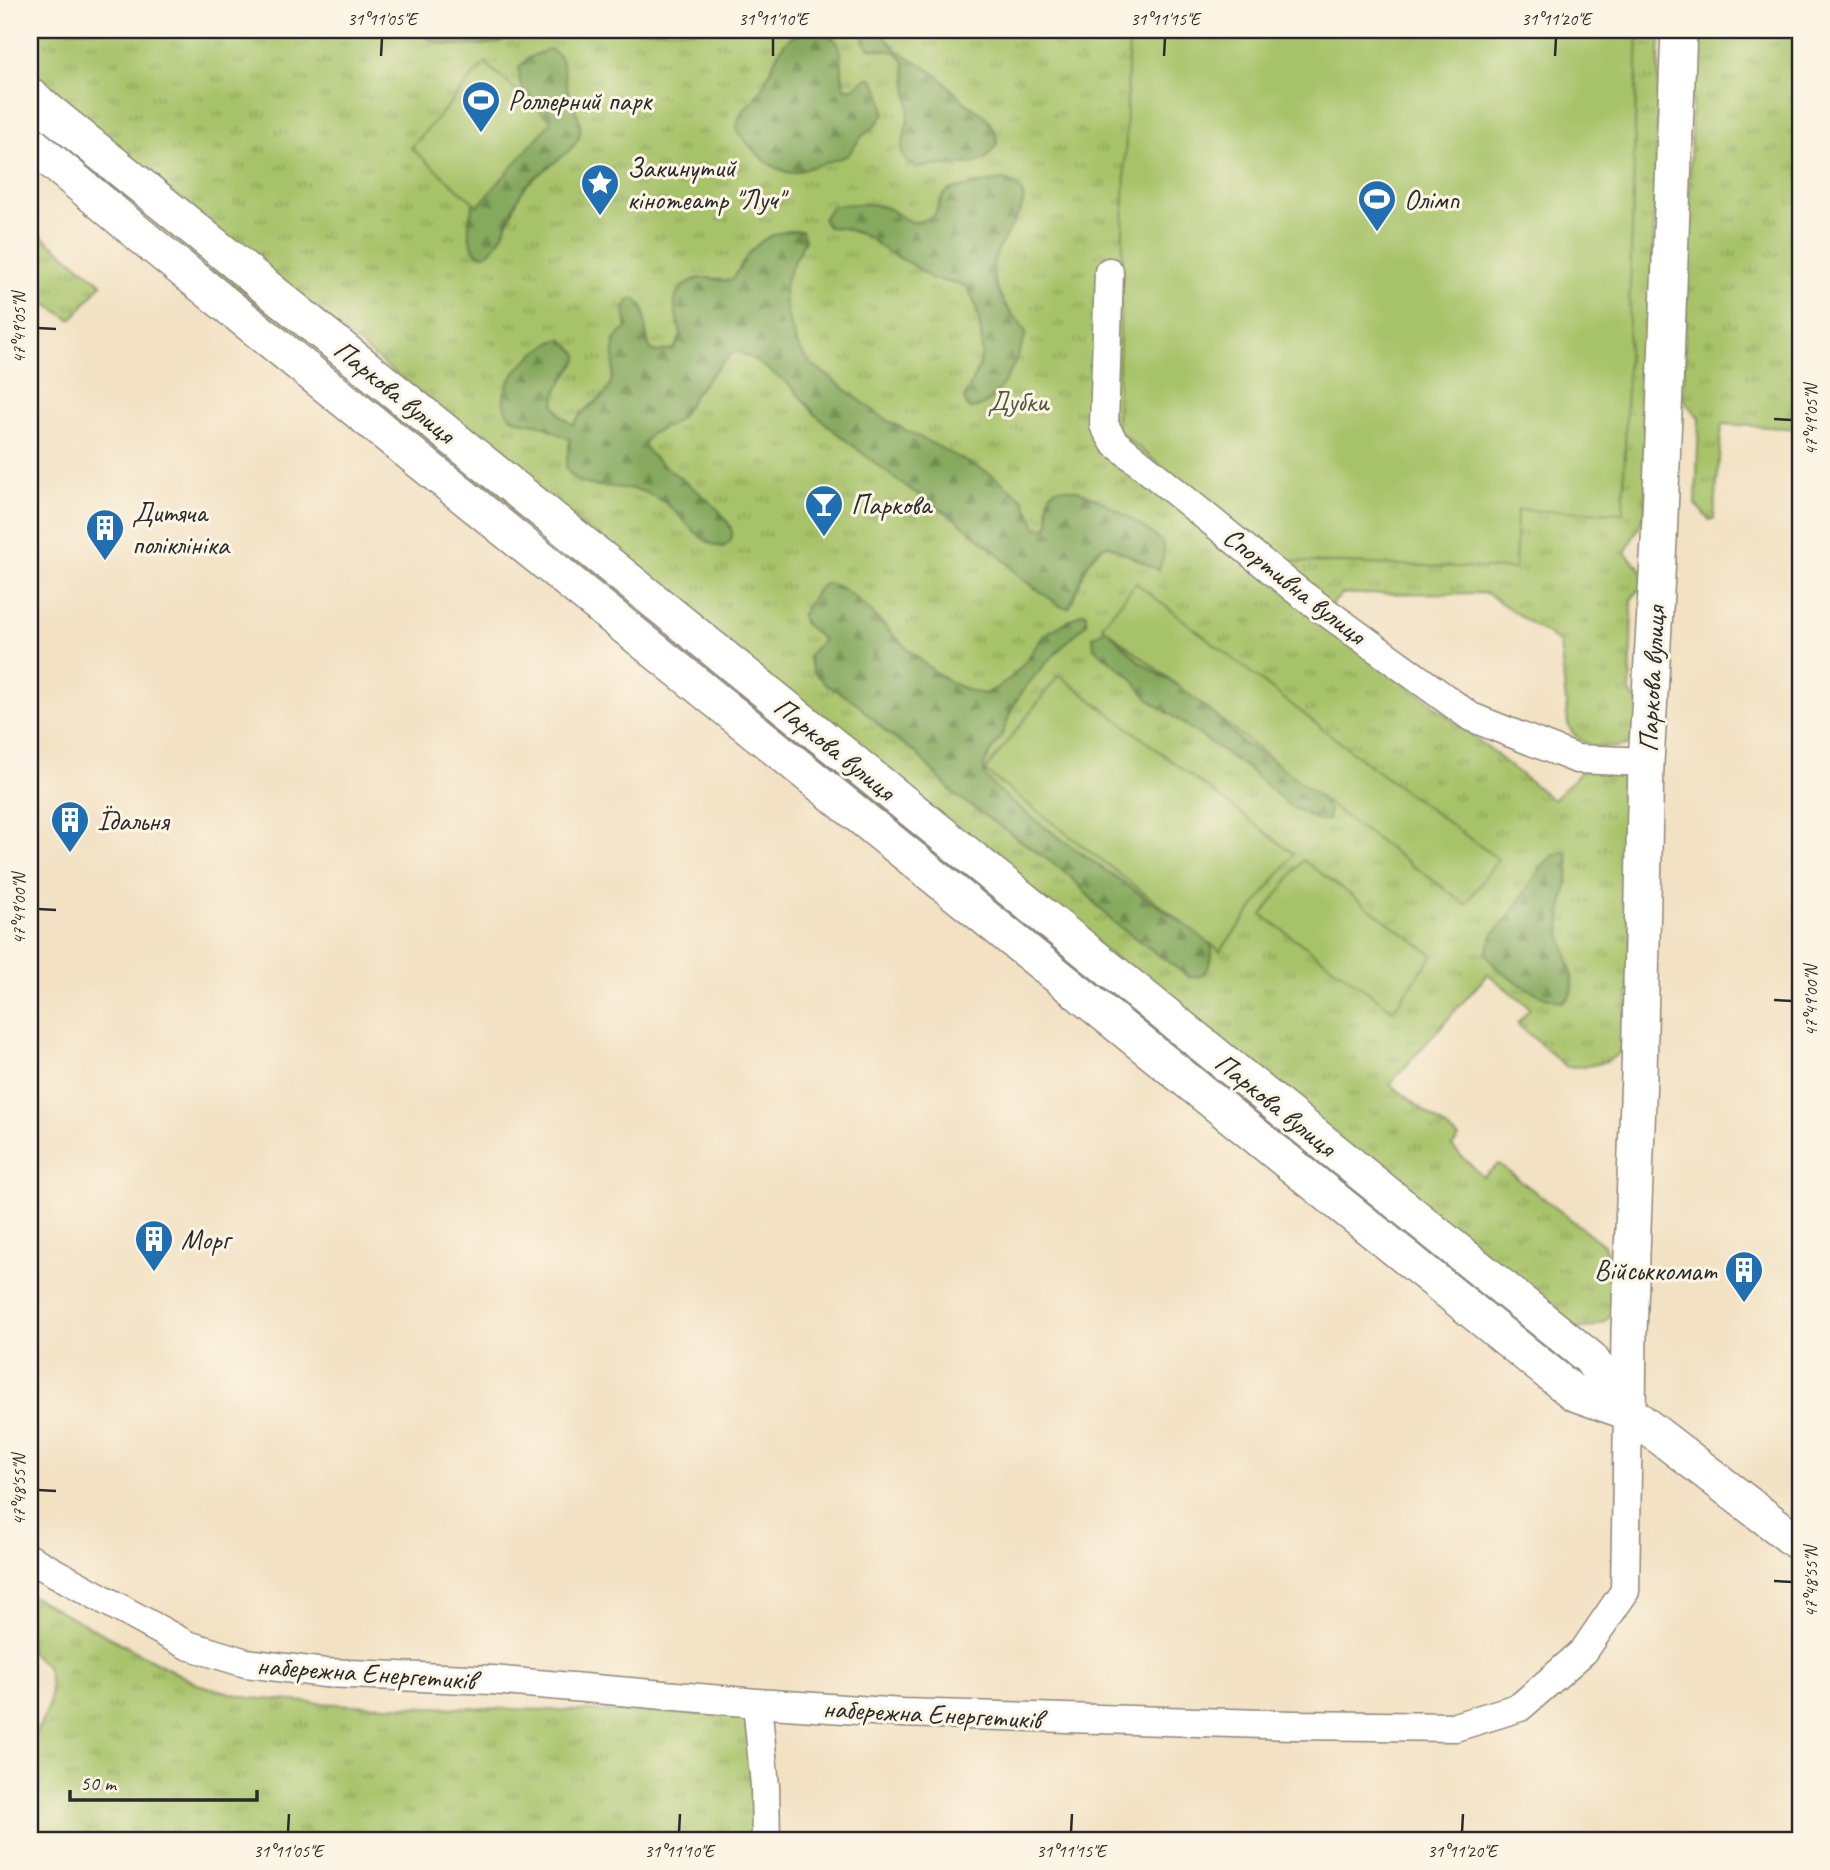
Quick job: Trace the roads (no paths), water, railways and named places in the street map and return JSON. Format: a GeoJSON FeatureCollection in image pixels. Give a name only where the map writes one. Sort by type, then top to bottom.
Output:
{"type":"FeatureCollection","features":[{"type":"Feature","properties":{"kind":"street","name":"Паркова вулиця"},"geometry":{"type":"LineString","coordinates":[[1628,1412],[1646,762],[1659,541],[1679,30]]}},
{"type":"Feature","properties":{"kind":"street","name":"Паркова вулиця"},"geometry":{"type":"LineString","coordinates":[[30,96],[1590,1358],[1628,1412]]}},
{"type":"Feature","properties":{"kind":"street","name":"Паркова вулиця"},"geometry":{"type":"LineString","coordinates":[[30,143],[172,261],[1574,1393],[1628,1412]]}},
{"type":"Feature","properties":{"kind":"street","name":"Спортивна вулиця"},"geometry":{"type":"LineString","coordinates":[[1109,272],[1104,425],[1114,442],[1300,593],[1471,717],[1577,759],[1646,762]]}},
{"type":"Feature","properties":{"kind":"street"},"geometry":{"type":"LineString","coordinates":[[1628,1412],[1800,1544]]}},
{"type":"Feature","properties":{"kind":"street","name":"набережна Енергетиків"},"geometry":{"type":"LineString","coordinates":[[30,1559],[187,1645],[246,1663],[325,1673],[492,1680],[757,1703],[990,1717],[1455,1727],[1520,1707],[1584,1651],[1625,1591],[1628,1412]]}},
{"type":"Feature","properties":{"kind":"street"},"geometry":{"type":"LineString","coordinates":[[757,1703],[765,1786],[766,1840]]}},
{"type":"Feature","properties":{"kind":"place","name":"Роллерний парк"},"geometry":{"type":"Point","coordinates":[481,134]}},
{"type":"Feature","properties":{"kind":"place","name":"Закинутий кінотеатр \"Луч\""},"geometry":{"type":"Point","coordinates":[600,217]}},
{"type":"Feature","properties":{"kind":"place","name":"Олімп"},"geometry":{"type":"Point","coordinates":[1377,233]}},
{"type":"Feature","properties":{"kind":"place","name":"Паркова"},"geometry":{"type":"Point","coordinates":[824,538]}},
{"type":"Feature","properties":{"kind":"place","name":"Дитяча поліклініка"},"geometry":{"type":"Point","coordinates":[105,562]}},
{"type":"Feature","properties":{"kind":"place","name":"Їдальня"},"geometry":{"type":"Point","coordinates":[70,854]}},
{"type":"Feature","properties":{"kind":"place","name":"Морг"},"geometry":{"type":"Point","coordinates":[154,1273]}},
{"type":"Feature","properties":{"kind":"place","name":"Військкомат"},"geometry":{"type":"Point","coordinates":[1744,1304]}},
{"type":"Feature","properties":{"kind":"park label","name":"Дубки"},"geometry":{"type":"Point","coordinates":[1018,401]}}]}
